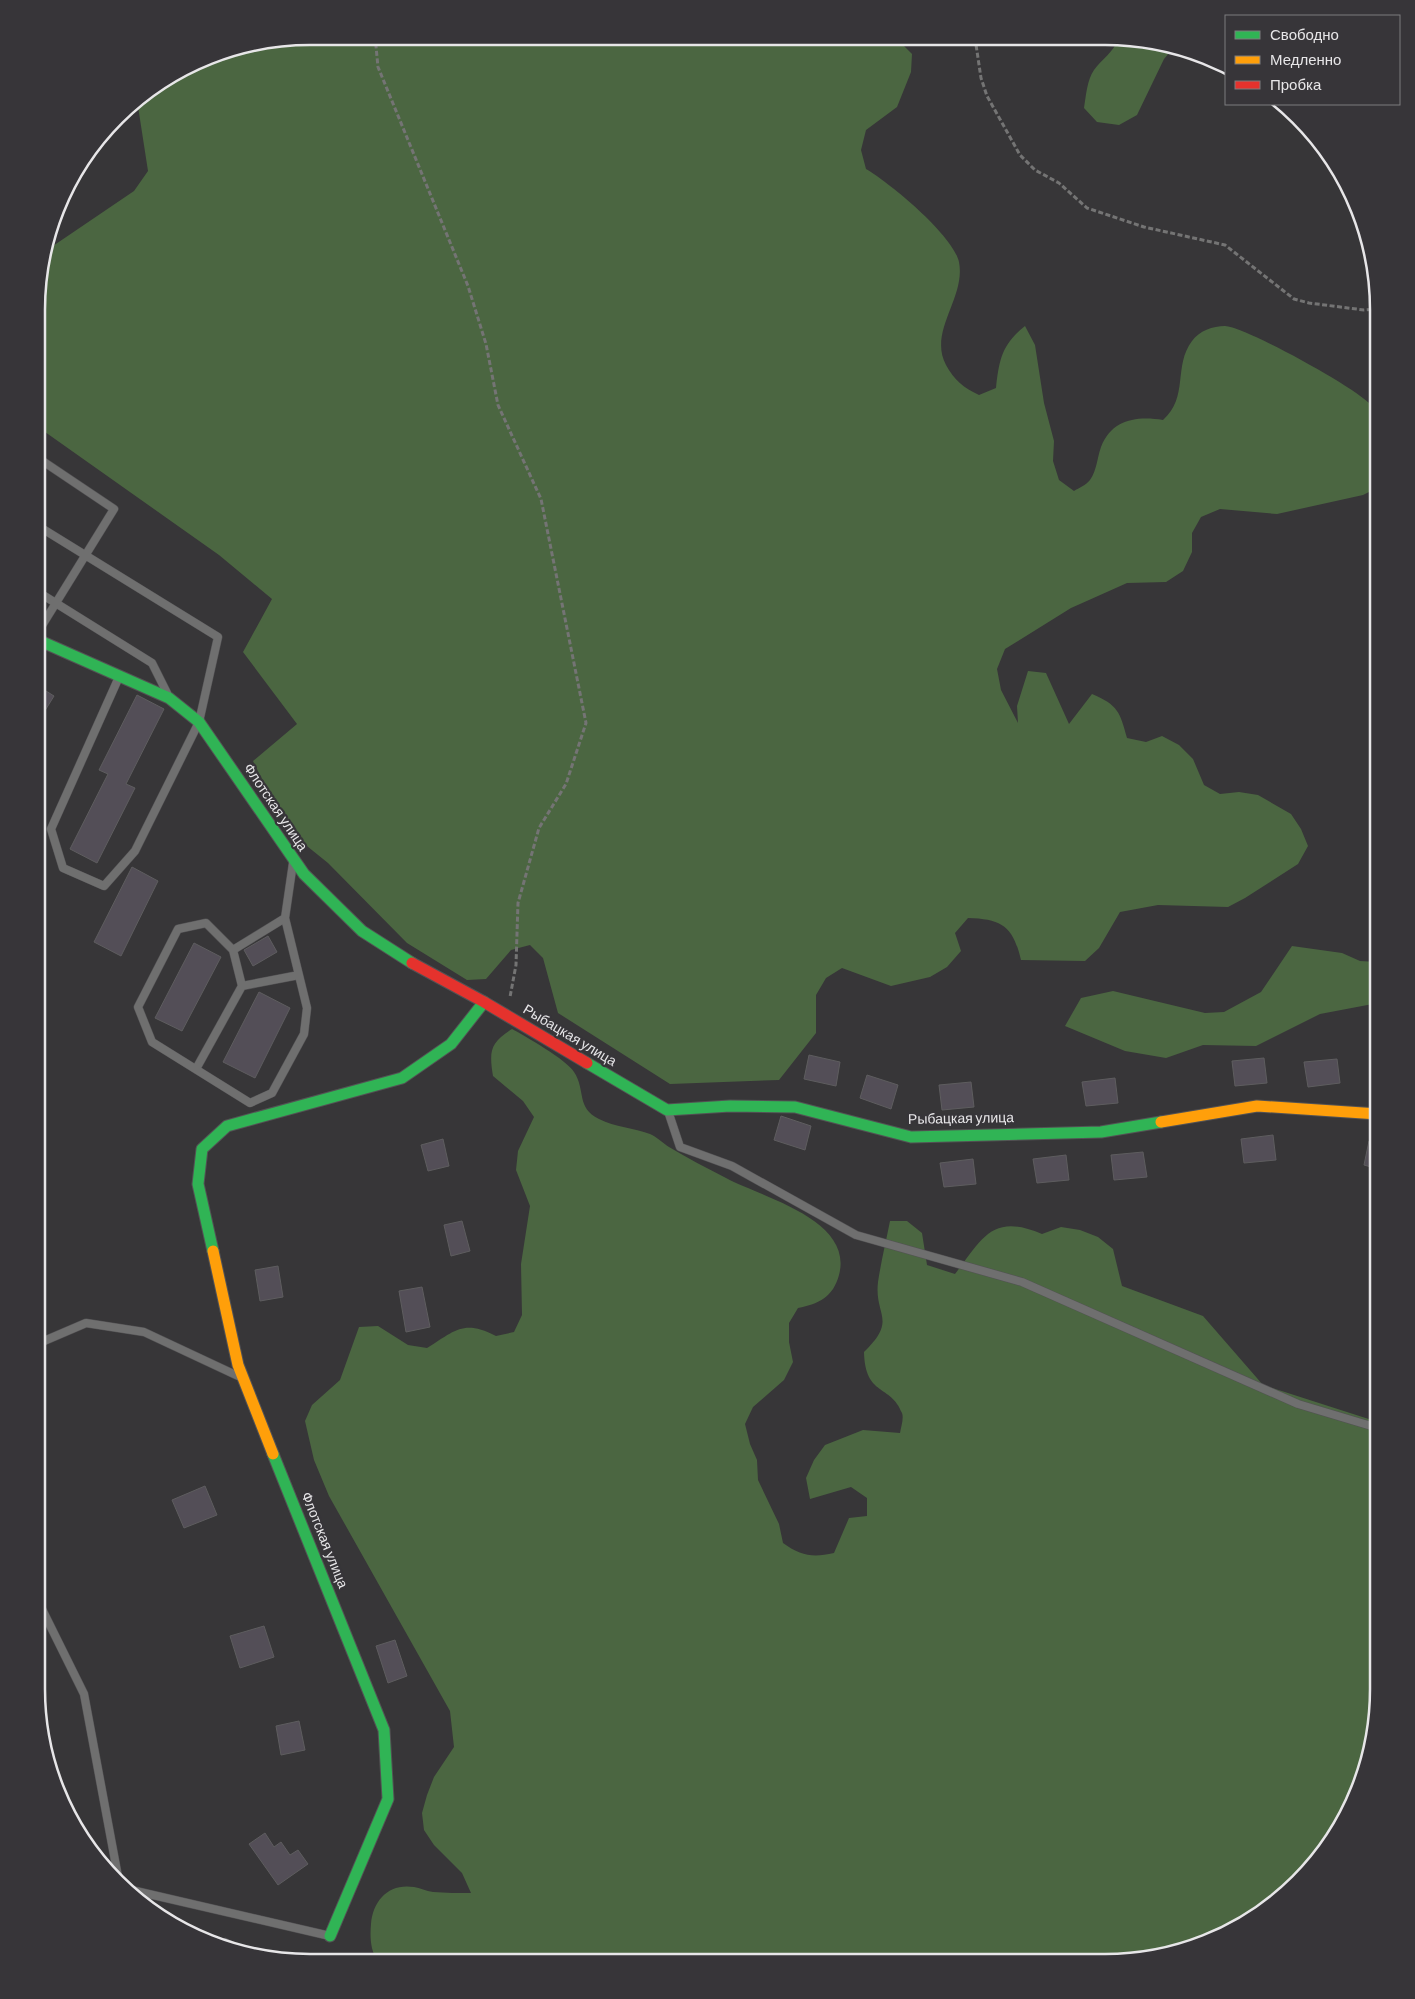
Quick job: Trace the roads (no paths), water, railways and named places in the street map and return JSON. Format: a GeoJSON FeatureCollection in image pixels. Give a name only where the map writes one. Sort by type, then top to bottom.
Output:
{"type":"FeatureCollection","features":[{"type":"Feature","properties":{"kind":"street","name":"Флотская улица"},"geometry":{"type":"LineString","coordinates":[[45,643],[169,698],[199,722],[293,860],[335,906],[362,931],[422,970],[484,1002],[451,1044],[402,1078],[227,1126],[202,1149],[198,1184],[238,1365],[384,1730],[388,1799],[330,1936]]}},
{"type":"Feature","properties":{"kind":"street","name":"Рыбацкая улица"},"geometry":{"type":"LineString","coordinates":[[484,1002],[667,1110],[730,1106],[795,1107],[911,1137],[1100,1132],[1257,1106],[1370,1113]]}},
{"type":"Feature","properties":{"kind":"lane"},"geometry":{"type":"LineString","coordinates":[[45,463],[114,509],[45,621]]}},
{"type":"Feature","properties":{"kind":"lane"},"geometry":{"type":"LineString","coordinates":[[45,530],[218,637],[199,722],[135,851],[104,886],[63,868],[51,829],[120,675]]}},
{"type":"Feature","properties":{"kind":"lane"},"geometry":{"type":"LineString","coordinates":[[45,596],[152,663],[169,698]]}},
{"type":"Feature","properties":{"kind":"lane"},"geometry":{"type":"LineString","coordinates":[[196,1069],[242,986],[233,950],[206,923],[178,930],[138,1007],[152,1042],[196,1069],[250,1102],[272,1093],[304,1034],[307,1008],[285,918],[293,860]]}},
{"type":"Feature","properties":{"kind":"lane"},"geometry":{"type":"LineString","coordinates":[[233,950],[285,918]]}},
{"type":"Feature","properties":{"kind":"lane"},"geometry":{"type":"LineString","coordinates":[[242,986],[299,975]]}},
{"type":"Feature","properties":{"kind":"lane"},"geometry":{"type":"LineString","coordinates":[[667,1110],[680,1147],[732,1166],[856,1235],[1022,1282],[1298,1404],[1370,1426]]}},
{"type":"Feature","properties":{"kind":"lane"},"geometry":{"type":"LineString","coordinates":[[45,1341],[86,1323],[144,1332],[244,1379]]}},
{"type":"Feature","properties":{"kind":"lane"},"geometry":{"type":"LineString","coordinates":[[45,1615],[84,1694],[117,1870]]}},
{"type":"Feature","properties":{"kind":"lane"},"geometry":{"type":"LineString","coordinates":[[142,1893],[330,1936]]}}]}
